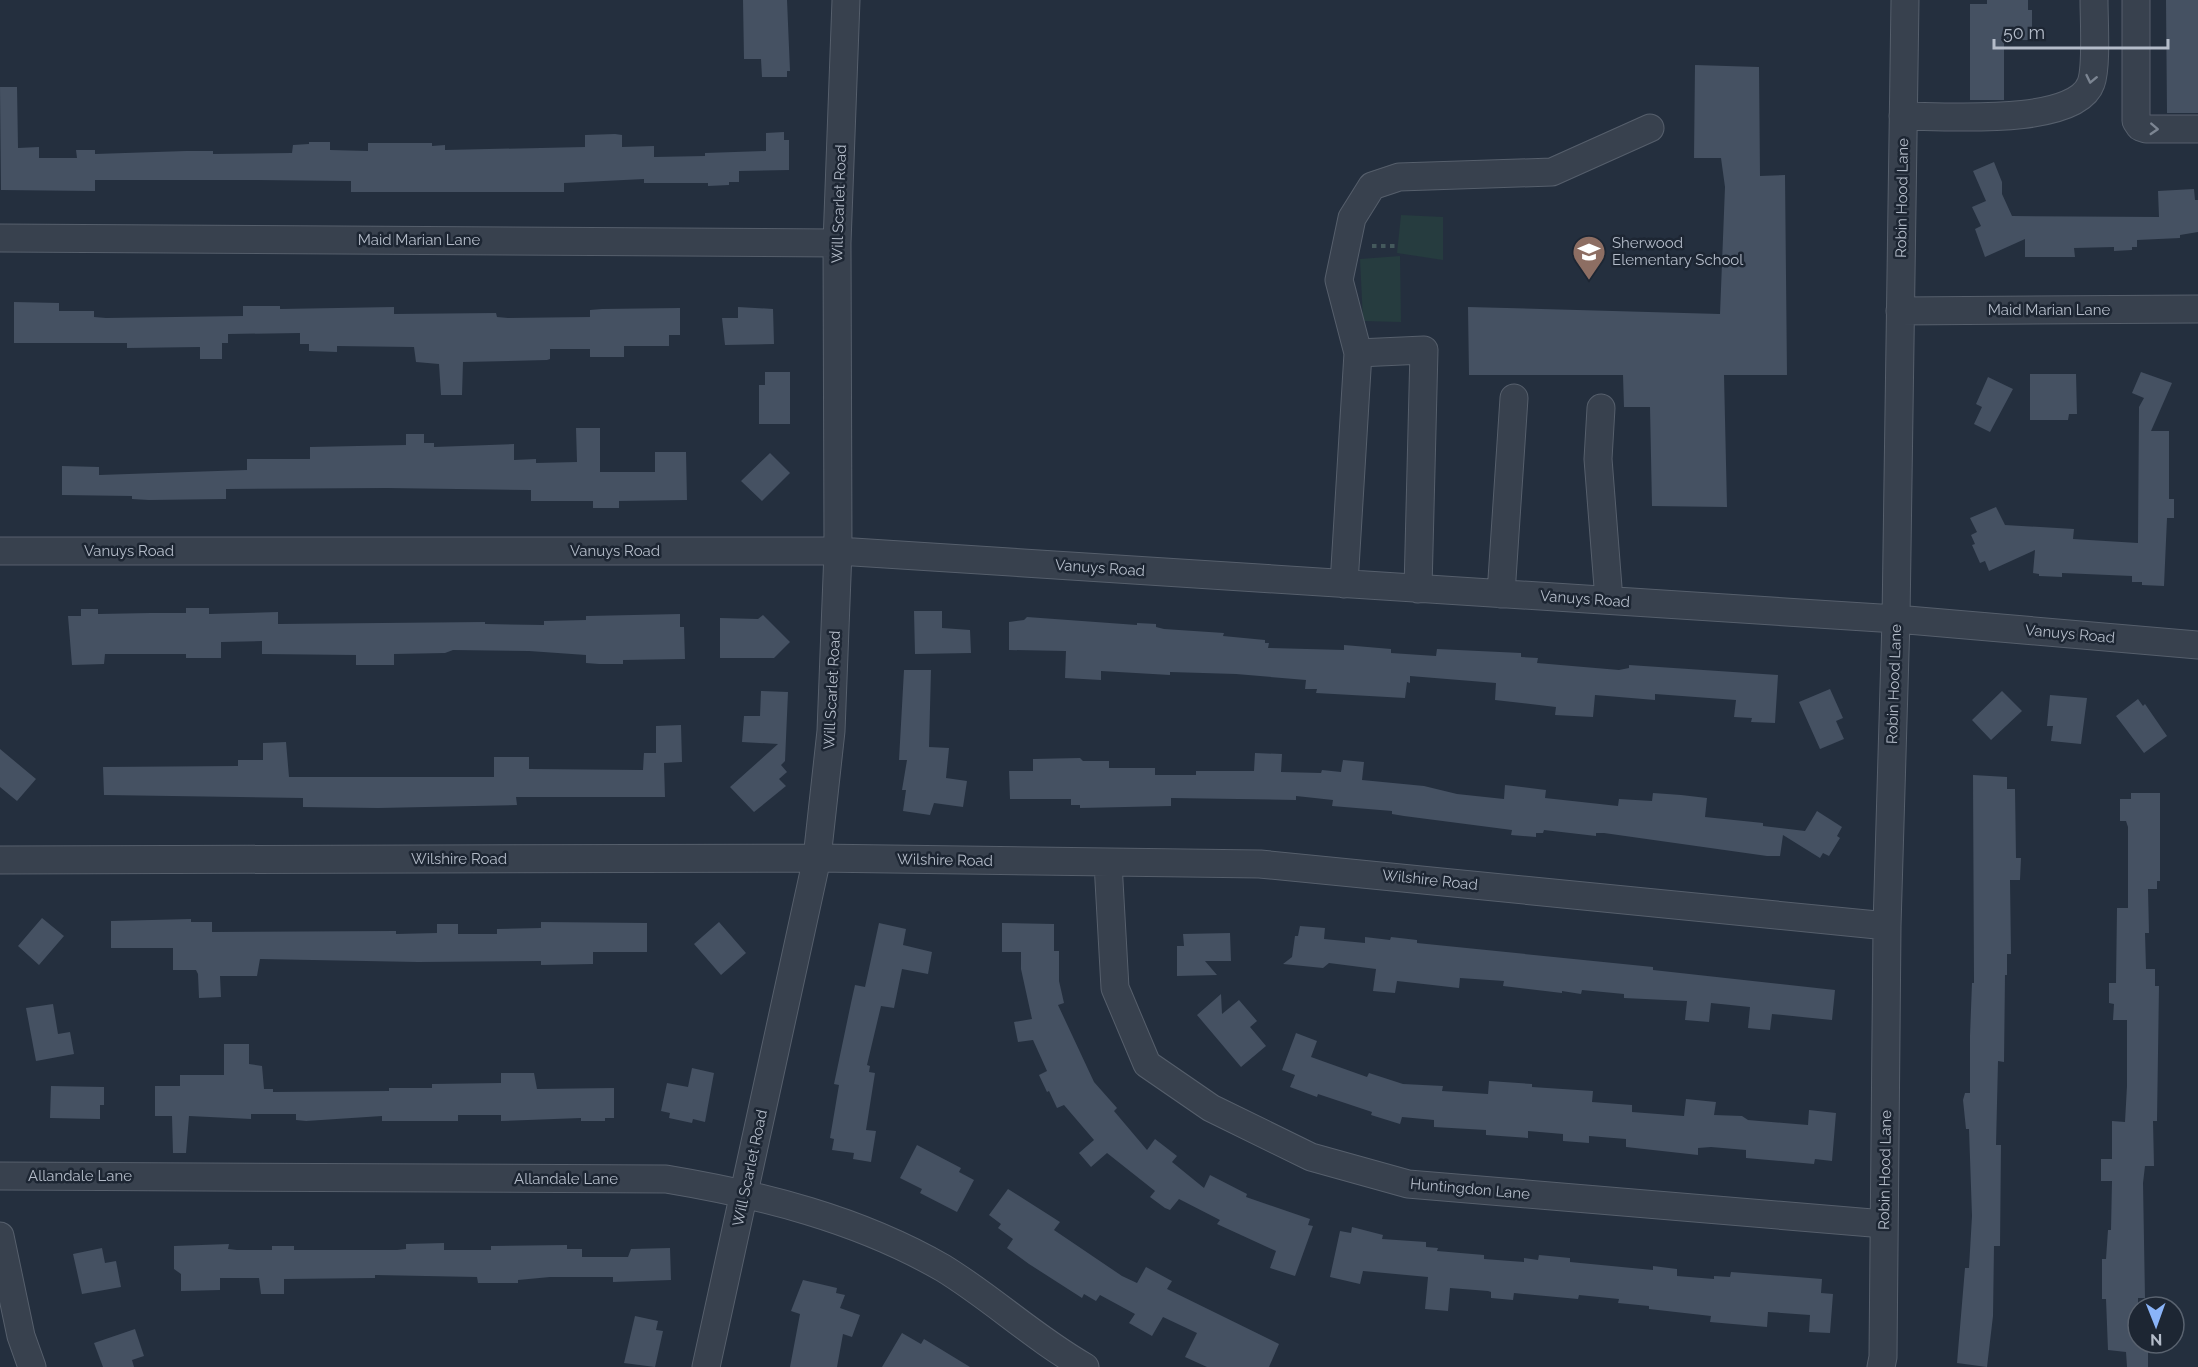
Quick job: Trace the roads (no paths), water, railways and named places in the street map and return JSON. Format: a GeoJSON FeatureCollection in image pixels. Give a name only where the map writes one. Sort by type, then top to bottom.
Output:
{"type":"FeatureCollection","features":[{"type":"Feature","properties":{"kind":"street","name":"Will Scarlet Road"},"geometry":{"type":"LineString","coordinates":[[706,1367],[817,858],[831,731],[838,551],[837,243],[846,0]]}},
{"type":"Feature","properties":{"kind":"street","name":"Robin Hood Lane"},"geometry":{"type":"LineString","coordinates":[[1881,1367],[1883,1357],[1887,926],[1896,619],[1905,0]]}},
{"type":"Feature","properties":{"kind":"street"},"geometry":{"type":"LineString","coordinates":[[1903,116],[2016,117],[2070,102],[2086,94],[2092,81],[2094,0]]}},
{"type":"Feature","properties":{"kind":"street"},"geometry":{"type":"LineString","coordinates":[[2136,0],[2136,121],[2140,127],[2146,129],[2198,129]]}},
{"type":"Feature","properties":{"kind":"street"},"geometry":{"type":"LineString","coordinates":[[1344,584],[1358,353],[1339,280],[1352,218],[1372,186],[1399,177],[1552,172],[1650,128]]}},
{"type":"Feature","properties":{"kind":"street","name":"Maid Marian Lane"},"geometry":{"type":"LineString","coordinates":[[0,238],[837,243]]}},
{"type":"Feature","properties":{"kind":"street","name":"Maid Marian Lane"},"geometry":{"type":"LineString","coordinates":[[1900,310],[2198,309]]}},
{"type":"Feature","properties":{"kind":"street"},"geometry":{"type":"LineString","coordinates":[[1358,353],[1424,350],[1418,589]]}},
{"type":"Feature","properties":{"kind":"street"},"geometry":{"type":"LineString","coordinates":[[1502,594],[1514,398]]}},
{"type":"Feature","properties":{"kind":"street"},"geometry":{"type":"LineString","coordinates":[[1601,408],[1598,459],[1609,600]]}},
{"type":"Feature","properties":{"kind":"street","name":"Vanuys Road"},"geometry":{"type":"LineString","coordinates":[[0,551],[838,551],[1896,619],[2198,645]]}},
{"type":"Feature","properties":{"kind":"street","name":"Wilshire Road"},"geometry":{"type":"LineString","coordinates":[[0,860],[817,858],[1260,864],[1887,926]]}},
{"type":"Feature","properties":{"kind":"street","name":"Huntingdon Lane"},"geometry":{"type":"LineString","coordinates":[[1108,863],[1114,988],[1147,1064],[1211,1108],[1311,1157],[1408,1184],[1884,1224]]}},
{"type":"Feature","properties":{"kind":"street","name":"Allandale Lane"},"geometry":{"type":"LineString","coordinates":[[0,1176],[666,1179],[745,1192],[851,1225],[943,1269],[1052,1349],[1085,1367]]}},
{"type":"Feature","properties":{"kind":"street"},"geometry":{"type":"LineString","coordinates":[[0,1236],[21,1336],[32,1367]]}},
{"type":"Feature","properties":{"kind":"place","name":"Sherwood Elementary School"},"geometry":{"type":"Point","coordinates":[1589,281]}}]}
